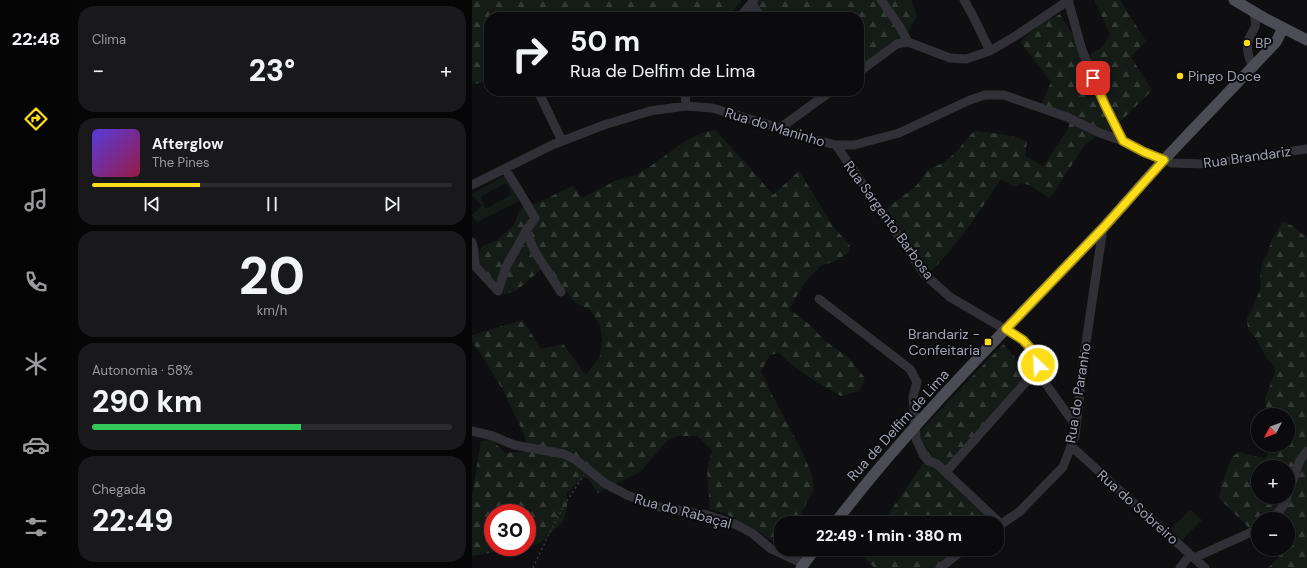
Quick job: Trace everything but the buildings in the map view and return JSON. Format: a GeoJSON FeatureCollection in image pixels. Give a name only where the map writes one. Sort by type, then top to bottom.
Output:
{"type":"FeatureCollection","features":[{"type":"Feature","properties":{"kind":"main road"},"geometry":{"type":"LineString","coordinates":[[1234,0],[1254,13],[1307,40]]}},
{"type":"Feature","properties":{"kind":"main road","name":"Rua de Delfim de Lima"},"geometry":{"type":"LineString","coordinates":[[840,516],[872,474],[1006,329],[1103,228],[1164,160],[1253,67],[1276,42],[1283,28]]}},
{"type":"Feature","properties":{"kind":"main road"},"geometry":{"type":"LineString","coordinates":[[802,566],[810,556]]}},
{"type":"Feature","properties":{"kind":"street"},"geometry":{"type":"LineString","coordinates":[[881,0],[898,24],[908,42]]}},
{"type":"Feature","properties":{"kind":"street"},"geometry":{"type":"LineString","coordinates":[[964,0],[990,51]]}},
{"type":"Feature","properties":{"kind":"street"},"geometry":{"type":"LineString","coordinates":[[864,68],[897,44],[908,42],[950,58],[966,59],[990,51],[1018,35],[1068,0],[1082,50],[1105,105],[1123,141]]}},
{"type":"Feature","properties":{"kind":"street"},"geometry":{"type":"LineString","coordinates":[[744,12],[753,2],[758,12]]}},
{"type":"Feature","properties":{"kind":"street"},"geometry":{"type":"LineString","coordinates":[[1253,67],[1247,54],[1248,42],[1255,28],[1256,22],[1254,13]]}},
{"type":"Feature","properties":{"kind":"street","name":"Rua do Maninho"},"geometry":{"type":"LineString","coordinates":[[472,185],[552,145],[604,125],[650,111],[686,106],[712,108],[836,146],[854,145],[899,133],[970,100],[986,96],[1004,95],[1067,117],[1100,133],[1123,141],[1164,160]]}},
{"type":"Feature","properties":{"kind":"street"},"geometry":{"type":"LineString","coordinates":[[540,96],[562,141]]}},
{"type":"Feature","properties":{"kind":"street"},"geometry":{"type":"LineString","coordinates":[[685,96],[686,106]]}},
{"type":"Feature","properties":{"kind":"street"},"geometry":{"type":"LineString","coordinates":[[780,128],[817,96]]}},
{"type":"Feature","properties":{"kind":"street","name":"Rua Sargento Barbosa"},"geometry":{"type":"LineString","coordinates":[[836,146],[925,275],[950,297],[1023,340],[1034,352],[1043,380],[1076,426]]}},
{"type":"Feature","properties":{"kind":"street","name":"Rua Brandariz"},"geometry":{"type":"LineString","coordinates":[[1164,160],[1172,163],[1206,164],[1307,150]]}},
{"type":"Feature","properties":{"kind":"street"},"geometry":{"type":"LineString","coordinates":[[472,242],[475,266],[498,291],[506,267],[535,218],[520,191],[505,169]]}},
{"type":"Feature","properties":{"kind":"street","name":"Rua do Paranho"},"geometry":{"type":"LineString","coordinates":[[1004,522],[1019,512],[1063,467],[1075,436],[1084,356],[1103,228]]}},
{"type":"Feature","properties":{"kind":"street"},"geometry":{"type":"LineString","coordinates":[[526,231],[535,252],[561,292]]}},
{"type":"Feature","properties":{"kind":"street"},"geometry":{"type":"LineString","coordinates":[[819,299],[910,369],[917,382],[913,397],[916,439],[924,456],[946,472],[990,516]]}},
{"type":"Feature","properties":{"kind":"street"},"geometry":{"type":"LineString","coordinates":[[946,472],[1024,384],[1040,370]]}},
{"type":"Feature","properties":{"kind":"street","name":"Rua do Rabaçal"},"geometry":{"type":"LineString","coordinates":[[472,431],[493,436],[514,445],[564,454],[576,460],[606,484],[627,495],[660,507],[707,515],[735,524],[752,533],[771,549],[802,566]]}},
{"type":"Feature","properties":{"kind":"street","name":"Rua do Sobreiro"},"geometry":{"type":"LineString","coordinates":[[1071,446],[1205,568]]}},
{"type":"Feature","properties":{"kind":"street"},"geometry":{"type":"LineString","coordinates":[[1295,474],[1300,460],[1307,451]]}},
{"type":"Feature","properties":{"kind":"street"},"geometry":{"type":"LineString","coordinates":[[1180,568],[1192,556],[1251,532]]}},
{"type":"Feature","properties":{"kind":"street"},"geometry":{"type":"LineString","coordinates":[[940,568],[955,556]]}},
{"type":"Feature","properties":{"kind":"path"},"geometry":{"type":"LineString","coordinates":[[533,568],[565,504],[588,469]]}},
{"type":"Feature","properties":{"kind":"green space"},"geometry":{"type":"Polygon","coordinates":[[[472,0],[742,0],[731,12],[484,12],[484,83],[472,84],[472,0]]]}},
{"type":"Feature","properties":{"kind":"green space"},"geometry":{"type":"Polygon","coordinates":[[[753,0],[911,0],[917,16],[909,31],[898,46],[864,66],[864,12],[761,12],[753,0]]]}},
{"type":"Feature","properties":{"kind":"green space"},"geometry":{"type":"Polygon","coordinates":[[[1094,0],[1120,0],[1146,41],[1131,57],[1152,90],[1104,138],[1095,137],[1085,145],[1050,198],[1029,185],[1021,183],[1015,187],[1001,179],[977,215],[950,251],[930,272],[881,213],[917,185],[927,170],[943,163],[955,153],[974,131],[1008,135],[1027,141],[1025,156],[1043,166],[1068,129],[1071,116],[1041,105],[1051,82],[1020,42],[1040,24],[1060,14],[1079,45],[1088,56],[1102,47],[1110,34],[1094,0]]]}},
{"type":"Feature","properties":{"kind":"green space"},"geometry":{"type":"Polygon","coordinates":[[[715,130],[773,195],[799,171],[835,229],[850,245],[848,253],[835,261],[821,266],[805,282],[789,309],[809,324],[825,341],[848,357],[865,378],[859,391],[841,396],[801,371],[779,353],[770,355],[761,371],[802,451],[812,475],[814,489],[801,513],[805,516],[774,516],[774,542],[755,529],[726,514],[710,509],[707,470],[712,450],[697,436],[679,436],[669,439],[640,472],[598,493],[588,479],[584,477],[567,493],[567,508],[563,522],[540,543],[536,544],[536,504],[484,504],[484,554],[472,556],[472,495],[481,441],[492,440],[505,453],[528,451],[524,434],[503,390],[472,342],[472,335],[523,320],[541,349],[563,344],[586,375],[600,356],[602,339],[600,325],[590,310],[576,303],[545,266],[516,291],[500,295],[476,265],[482,246],[496,241],[514,225],[520,209],[573,186],[582,198],[615,181],[635,175],[684,142],[701,133],[715,130]]]}},
{"type":"Feature","properties":{"kind":"green space"},"geometry":{"type":"Polygon","coordinates":[[[504,176],[519,201],[477,222],[472,215],[482,206],[472,196],[472,194],[504,176]],[[506,183],[480,197],[486,209],[512,194],[506,183]]]}},
{"type":"Feature","properties":{"kind":"green space"},"geometry":{"type":"Polygon","coordinates":[[[1283,221],[1294,227],[1307,238],[1307,568],[1268,568],[1279,556],[1295,556],[1295,512],[1251,512],[1251,529],[1219,498],[1222,483],[1232,457],[1239,452],[1266,459],[1268,452],[1295,452],[1295,408],[1266,408],[1265,399],[1275,372],[1274,366],[1267,359],[1257,340],[1248,329],[1247,318],[1261,287],[1260,277],[1262,263],[1268,252],[1272,239],[1283,221]]]}},
{"type":"Feature","properties":{"kind":"green space"},"geometry":{"type":"Polygon","coordinates":[[[1003,344],[1031,375],[945,471],[987,516],[887,516],[923,464],[916,436],[1003,344]]]}},
{"type":"Feature","properties":{"kind":"green space"},"geometry":{"type":"Polygon","coordinates":[[[1190,510],[1202,520],[1182,540],[1170,529],[1190,510]]]}},
{"type":"Feature","properties":{"kind":"green space"},"geometry":{"type":"Polygon","coordinates":[[[795,556],[803,556],[800,559],[795,556]]]}},
{"type":"Feature","properties":{"kind":"green space"},"geometry":{"type":"Polygon","coordinates":[[[862,556],[957,556],[940,568],[875,568],[862,556]]]}},
{"type":"Feature","properties":{"kind":"place","name":"BP"},"geometry":{"type":"Point","coordinates":[1247,43]}},
{"type":"Feature","properties":{"kind":"place","name":"Pingo Doce"},"geometry":{"type":"Point","coordinates":[1180,76]}},
{"type":"Feature","properties":{"kind":"place","name":"Brandariz - Confeitaria"},"geometry":{"type":"Point","coordinates":[988,342]}},
{"type":"Feature","properties":{"kind":"route"},"geometry":{"type":"LineString","coordinates":[[1038,365],[1034,352],[1023,340],[1006,329],[1103,228],[1164,160],[1123,141],[1093,78]]}}]}
